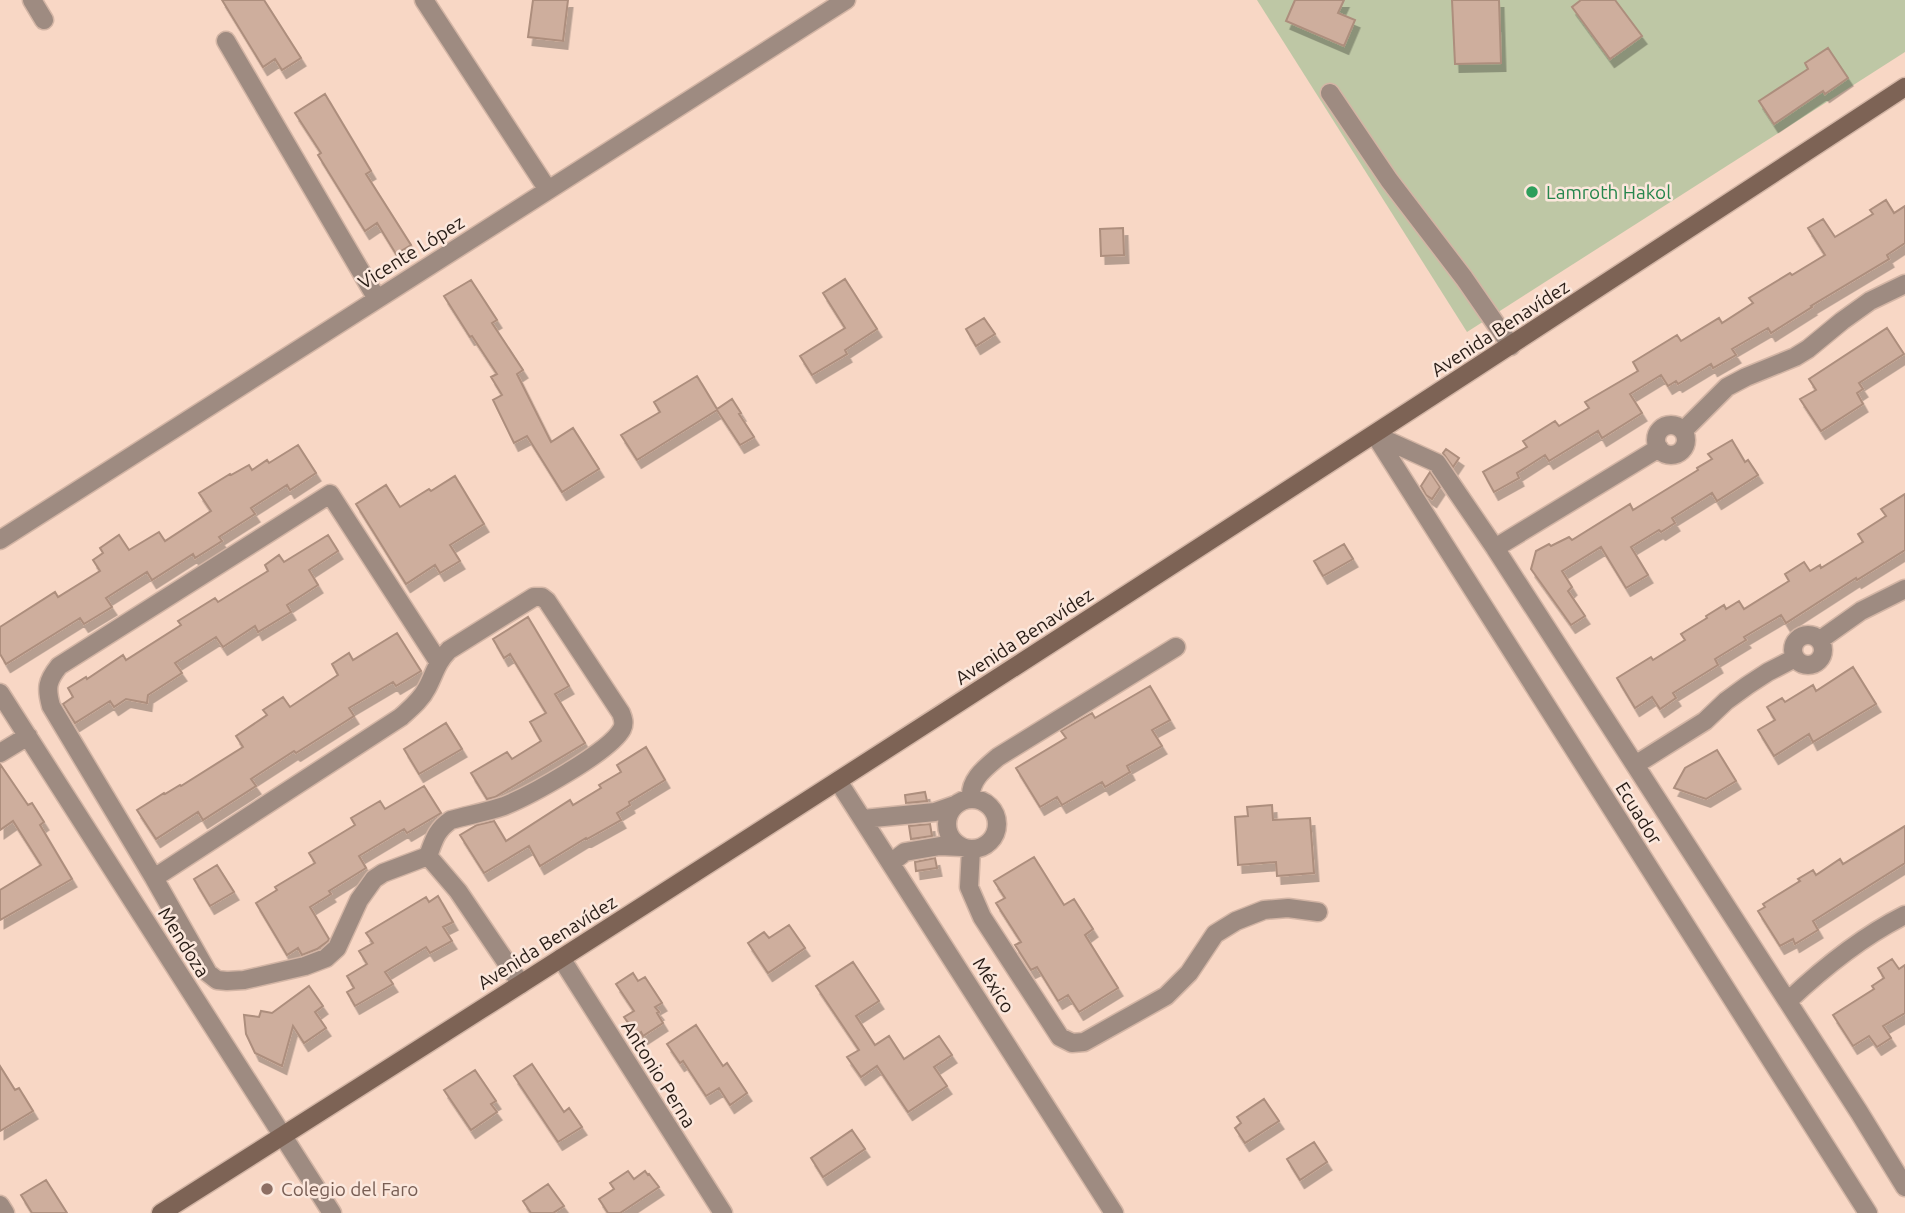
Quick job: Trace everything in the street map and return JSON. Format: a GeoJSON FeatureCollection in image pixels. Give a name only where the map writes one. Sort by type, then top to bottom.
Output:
{"type":"FeatureCollection","features":[{"type":"Feature","properties":{"kind":"main road","name":"Avenida Benavídez"},"geometry":{"type":"LineString","coordinates":[[161,1213],[1375,435],[1905,87]]}},
{"type":"Feature","properties":{"kind":"street"},"geometry":{"type":"LineString","coordinates":[[32,0],[44,19]]}},
{"type":"Feature","properties":{"kind":"street"},"geometry":{"type":"LineString","coordinates":[[424,0],[548,190]]}},
{"type":"Feature","properties":{"kind":"street","name":"Vicente López"},"geometry":{"type":"LineString","coordinates":[[0,540],[846,0]]}},
{"type":"Feature","properties":{"kind":"street"},"geometry":{"type":"LineString","coordinates":[[226,41],[377,299]]}},
{"type":"Feature","properties":{"kind":"street"},"geometry":{"type":"LineString","coordinates":[[1330,93],[1389,180],[1464,278],[1511,346]]}},
{"type":"Feature","properties":{"kind":"street"},"geometry":{"type":"LineString","coordinates":[[1495,548],[1659,448],[1666,454],[1680,452],[1687,440],[1683,430],[1727,387],[1795,357],[1870,301],[1905,284]]}},
{"type":"Feature","properties":{"kind":"street"},"geometry":{"type":"LineString","coordinates":[[1375,435],[1437,463],[1495,548],[1788,1001],[1905,1187]]}},
{"type":"Feature","properties":{"kind":"street","name":"Ecuador"},"geometry":{"type":"LineString","coordinates":[[1375,435],[1868,1213]]}},
{"type":"Feature","properties":{"kind":"street"},"geometry":{"type":"LineString","coordinates":[[154,878],[401,717],[420,700],[438,662],[449,650],[534,597],[542,597],[547,601],[621,713],[624,722],[622,728],[609,742],[562,776],[505,805],[451,820],[437,832],[428,856],[374,879],[359,900],[337,948],[326,958],[305,966],[244,980],[227,981],[217,980],[208,973],[51,706],[48,685],[59,666],[330,494],[438,662]]}},
{"type":"Feature","properties":{"kind":"street"},"geometry":{"type":"LineString","coordinates":[[1634,765],[1705,722],[1726,701],[1768,672],[1795,658],[1807,665],[1817,662],[1822,654],[1820,640],[1861,611],[1905,589]]}},
{"type":"Feature","properties":{"kind":"street"},"geometry":{"type":"LineString","coordinates":[[966,848],[955,843],[950,836],[947,820],[950,812],[963,802],[980,773],[998,757],[1176,648]]}},
{"type":"Feature","properties":{"kind":"street","name":"Mendoza"},"geometry":{"type":"LineString","coordinates":[[0,693],[332,1213]]}},
{"type":"Feature","properties":{"kind":"street"},"geometry":{"type":"LineString","coordinates":[[0,753],[27,736]]}},
{"type":"Feature","properties":{"kind":"street","name":"México"},"geometry":{"type":"LineString","coordinates":[[838,781],[1114,1213]]}},
{"type":"Feature","properties":{"kind":"street"},"geometry":{"type":"LineString","coordinates":[[863,819],[935,812],[963,802],[986,803],[996,816],[996,832],[986,845],[966,848],[940,846],[905,852],[892,862]]}},
{"type":"Feature","properties":{"kind":"street"},"geometry":{"type":"LineString","coordinates":[[966,848],[969,887],[982,917],[1060,1037],[1072,1043],[1084,1042],[1166,996],[1189,974],[1215,934],[1236,921],[1264,910],[1289,908],[1318,912]]}},
{"type":"Feature","properties":{"kind":"street"},"geometry":{"type":"LineString","coordinates":[[428,856],[458,891],[521,984]]}},
{"type":"Feature","properties":{"kind":"street"},"geometry":{"type":"LineString","coordinates":[[1788,1001],[1831,962],[1905,915]]}},
{"type":"Feature","properties":{"kind":"street","name":"Antonio Perna"},"geometry":{"type":"LineString","coordinates":[[561,958],[723,1213]]}},
{"type":"Feature","properties":{"kind":"street"},"geometry":{"type":"LineString","coordinates":[[0,1205],[5,1213]]}},
{"type":"Feature","properties":{"kind":"green space","name":"Lamroth Hakol"},"geometry":{"type":"Polygon","coordinates":[[[1257,0],[1905,0],[1905,52],[1467,332],[1257,0]]]}},
{"type":"Feature","properties":{"kind":"building"},"geometry":{"type":"Polygon","coordinates":[[[222,0],[264,0],[301,58],[282,70],[275,59],[263,67],[222,0]]]}},
{"type":"Feature","properties":{"kind":"building"},"geometry":{"type":"Polygon","coordinates":[[[533,0],[568,0],[563,41],[528,37],[533,0]]]}},
{"type":"Feature","properties":{"kind":"building"},"geometry":{"type":"Polygon","coordinates":[[[1295,0],[1344,0],[1338,13],[1355,20],[1344,46],[1286,21],[1295,0]]]}},
{"type":"Feature","properties":{"kind":"building"},"geometry":{"type":"Polygon","coordinates":[[[1452,0],[1499,0],[1501,63],[1455,64],[1452,0]]]}},
{"type":"Feature","properties":{"kind":"building"},"geometry":{"type":"Polygon","coordinates":[[[1581,0],[1615,0],[1642,36],[1610,59],[1572,7],[1581,0]]]}},
{"type":"Feature","properties":{"kind":"building"},"geometry":{"type":"Polygon","coordinates":[[[1828,48],[1848,78],[1825,94],[1823,91],[1774,124],[1759,101],[1808,69],[1805,63],[1828,48]]]}},
{"type":"Feature","properties":{"kind":"building"},"geometry":{"type":"Polygon","coordinates":[[[325,94],[371,171],[366,174],[411,245],[396,254],[377,223],[365,231],[295,113],[325,94]]]}},
{"type":"Feature","properties":{"kind":"building"},"geometry":{"type":"Polygon","coordinates":[[[1886,200],[1894,213],[1905,206],[1905,243],[1887,255],[1889,259],[1771,333],[1768,328],[1732,349],[1736,355],[1713,368],[1711,364],[1678,384],[1676,381],[1668,386],[1661,375],[1630,394],[1642,413],[1602,438],[1598,431],[1549,461],[1545,455],[1517,473],[1519,478],[1494,492],[1483,472],[1527,447],[1523,441],[1555,421],[1559,426],[1589,408],[1585,402],[1638,371],[1633,362],[1677,335],[1681,341],[1719,318],[1722,323],[1753,303],[1749,298],[1825,255],[1808,228],[1823,219],[1835,237],[1873,214],[1870,210],[1886,200]]]}},
{"type":"Feature","properties":{"kind":"building"},"geometry":{"type":"Polygon","coordinates":[[[1123,228],[1124,255],[1101,256],[1100,229],[1123,228]]]}},
{"type":"Feature","properties":{"kind":"building"},"geometry":{"type":"Polygon","coordinates":[[[845,279],[877,329],[845,350],[847,354],[812,375],[800,356],[845,328],[823,293],[845,279]]]}},
{"type":"Feature","properties":{"kind":"building"},"geometry":{"type":"Polygon","coordinates":[[[471,280],[497,320],[492,323],[523,370],[517,374],[551,442],[573,428],[599,469],[562,492],[527,436],[514,443],[493,400],[502,395],[491,377],[497,374],[444,296],[471,280]]]}},
{"type":"Feature","properties":{"kind":"building"},"geometry":{"type":"Polygon","coordinates":[[[984,318],[995,334],[976,346],[966,329],[984,318]]]}},
{"type":"Feature","properties":{"kind":"building"},"geometry":{"type":"Polygon","coordinates":[[[1887,328],[1904,354],[1859,383],[1863,389],[1857,393],[1863,404],[1821,431],[1800,399],[1816,390],[1809,379],[1887,328]]]}},
{"type":"Feature","properties":{"kind":"building"},"geometry":{"type":"Polygon","coordinates":[[[697,376],[717,409],[732,399],[754,437],[740,445],[717,410],[637,460],[621,435],[660,412],[654,402],[697,376]]]}},
{"type":"Feature","properties":{"kind":"building"},"geometry":{"type":"Polygon","coordinates":[[[1732,440],[1745,462],[1748,460],[1758,475],[1717,501],[1712,493],[1672,518],[1675,523],[1631,547],[1648,575],[1626,588],[1601,547],[1562,571],[1572,587],[1568,591],[1585,616],[1571,625],[1531,569],[1536,551],[1569,537],[1572,540],[1630,504],[1633,510],[1698,470],[1697,468],[1712,459],[1708,454],[1732,440]]]}},
{"type":"Feature","properties":{"kind":"building"},"geometry":{"type":"Polygon","coordinates":[[[298,445],[316,473],[290,490],[287,485],[251,508],[255,514],[219,537],[222,541],[195,558],[193,554],[152,580],[147,572],[106,598],[112,607],[84,624],[80,618],[6,664],[0,654],[0,627],[55,592],[58,597],[100,571],[93,560],[103,553],[100,548],[119,535],[129,550],[159,532],[165,541],[211,511],[199,493],[230,474],[249,465],[252,470],[267,460],[269,463],[298,445]]]}},
{"type":"Feature","properties":{"kind":"building"},"geometry":{"type":"Polygon","coordinates":[[[1446,449],[1459,458],[1453,467],[1443,453],[1446,449]]]}},
{"type":"Feature","properties":{"kind":"building"},"geometry":{"type":"Polygon","coordinates":[[[1430,472],[1440,487],[1432,499],[1421,486],[1430,472]]]}},
{"type":"Feature","properties":{"kind":"building"},"geometry":{"type":"Polygon","coordinates":[[[455,476],[484,524],[450,545],[460,561],[440,573],[435,565],[406,584],[356,504],[386,485],[400,507],[455,476]]]}},
{"type":"Feature","properties":{"kind":"building"},"geometry":{"type":"Polygon","coordinates":[[[1905,494],[1905,550],[1786,623],[1781,615],[1744,637],[1746,640],[1715,659],[1718,665],[1673,693],[1676,698],[1660,709],[1652,697],[1635,708],[1617,678],[1685,640],[1681,634],[1724,605],[1726,609],[1739,601],[1744,609],[1789,581],[1785,574],[1804,562],[1810,571],[1820,565],[1821,568],[1863,542],[1858,534],[1886,516],[1881,509],[1905,494]]]}},
{"type":"Feature","properties":{"kind":"building"},"geometry":{"type":"Polygon","coordinates":[[[328,535],[338,551],[309,570],[318,585],[287,605],[291,612],[258,632],[255,626],[223,647],[216,637],[175,663],[182,673],[148,695],[147,703],[126,699],[114,707],[110,701],[75,723],[63,704],[73,697],[68,688],[123,655],[126,660],[181,625],[178,621],[215,598],[218,602],[268,571],[265,565],[279,555],[284,562],[328,535]]]}},
{"type":"Feature","properties":{"kind":"building"},"geometry":{"type":"Polygon","coordinates":[[[1344,544],[1353,559],[1323,576],[1314,561],[1344,544]]]}},
{"type":"Feature","properties":{"kind":"building"},"geometry":{"type":"Polygon","coordinates":[[[528,617],[569,686],[555,694],[585,743],[495,797],[487,799],[471,773],[507,752],[512,759],[541,741],[530,722],[546,713],[510,654],[504,658],[493,639],[528,617]]]}},
{"type":"Feature","properties":{"kind":"building"},"geometry":{"type":"Polygon","coordinates":[[[397,633],[421,671],[396,686],[393,682],[349,708],[354,716],[251,779],[256,786],[203,820],[198,812],[156,839],[137,810],[243,747],[236,736],[267,715],[263,710],[283,697],[290,707],[338,675],[332,664],[349,653],[353,660],[397,633]]]}},
{"type":"Feature","properties":{"kind":"building"},"geometry":{"type":"Polygon","coordinates":[[[1853,667],[1876,704],[1813,742],[1809,734],[1774,756],[1758,730],[1775,720],[1767,707],[1782,698],[1785,702],[1813,685],[1816,691],[1853,667]]]}},
{"type":"Feature","properties":{"kind":"building"},"geometry":{"type":"Polygon","coordinates":[[[1150,686],[1170,720],[1152,730],[1162,746],[1127,766],[1130,772],[1105,787],[1102,782],[1062,805],[1057,797],[1040,807],[1016,768],[1066,738],[1061,731],[1092,713],[1095,718],[1150,686]]]}},
{"type":"Feature","properties":{"kind":"building"},"geometry":{"type":"Polygon","coordinates":[[[446,723],[462,749],[419,774],[404,749],[446,723]]]}},
{"type":"Feature","properties":{"kind":"building"},"geometry":{"type":"Polygon","coordinates":[[[646,747],[665,780],[629,802],[630,805],[617,813],[621,820],[540,866],[529,846],[484,873],[460,835],[477,825],[494,821],[506,841],[570,800],[573,805],[601,788],[599,785],[621,772],[617,765],[646,747]]]}},
{"type":"Feature","properties":{"kind":"building"},"geometry":{"type":"Polygon","coordinates":[[[1717,750],[1736,781],[1706,799],[1674,788],[1685,768],[1717,750]]]}},
{"type":"Feature","properties":{"kind":"building"},"geometry":{"type":"Polygon","coordinates":[[[0,764],[28,805],[32,803],[44,822],[40,825],[72,879],[0,920],[0,890],[41,865],[13,821],[0,830],[0,764]]]}},
{"type":"Feature","properties":{"kind":"building"},"geometry":{"type":"Polygon","coordinates":[[[424,786],[441,813],[407,833],[404,829],[359,856],[366,868],[329,891],[331,894],[310,907],[328,941],[302,955],[298,948],[287,955],[256,903],[277,890],[275,887],[315,863],[309,853],[355,825],[351,818],[380,801],[385,809],[424,786]]]}},
{"type":"Feature","properties":{"kind":"building"},"geometry":{"type":"Polygon","coordinates":[[[925,792],[927,801],[906,803],[905,795],[925,792]]]}},
{"type":"Feature","properties":{"kind":"building"},"geometry":{"type":"Polygon","coordinates":[[[1272,805],[1273,820],[1310,818],[1314,873],[1277,876],[1276,862],[1238,865],[1235,817],[1248,816],[1247,807],[1272,805]]]}},
{"type":"Feature","properties":{"kind":"building"},"geometry":{"type":"Polygon","coordinates":[[[930,824],[932,836],[911,839],[909,826],[930,824]]]}},
{"type":"Feature","properties":{"kind":"building"},"geometry":{"type":"Polygon","coordinates":[[[1905,826],[1905,863],[1813,921],[1818,930],[1795,944],[1793,939],[1780,946],[1758,911],[1765,907],[1763,904],[1813,870],[1816,875],[1840,859],[1843,864],[1905,826]]]}},
{"type":"Feature","properties":{"kind":"building"},"geometry":{"type":"Polygon","coordinates":[[[1034,857],[1064,905],[1074,899],[1093,929],[1085,935],[1118,988],[1079,1012],[1068,995],[1058,1001],[1037,967],[1031,970],[1015,945],[1021,942],[996,903],[1005,898],[994,881],[1034,857]]]}},
{"type":"Feature","properties":{"kind":"building"},"geometry":{"type":"Polygon","coordinates":[[[935,858],[937,868],[916,871],[915,862],[935,858]]]}},
{"type":"Feature","properties":{"kind":"building"},"geometry":{"type":"Polygon","coordinates":[[[217,865],[234,892],[210,906],[194,879],[217,865]]]}},
{"type":"Feature","properties":{"kind":"building"},"geometry":{"type":"Polygon","coordinates":[[[438,896],[453,922],[443,927],[452,941],[430,953],[426,947],[385,972],[393,984],[355,1006],[347,992],[354,988],[347,976],[367,964],[359,951],[373,943],[366,933],[426,897],[429,902],[438,896]]]}},
{"type":"Feature","properties":{"kind":"building"},"geometry":{"type":"Polygon","coordinates":[[[789,925],[805,948],[768,973],[748,943],[764,932],[769,938],[789,925]]]}},
{"type":"Feature","properties":{"kind":"building"},"geometry":{"type":"Polygon","coordinates":[[[1892,959],[1899,969],[1905,965],[1905,1013],[1883,1026],[1891,1038],[1877,1047],[1869,1036],[1853,1046],[1833,1015],[1874,989],[1872,986],[1884,978],[1878,968],[1892,959]]]}},
{"type":"Feature","properties":{"kind":"building"},"geometry":{"type":"Polygon","coordinates":[[[853,962],[879,1001],[856,1016],[875,1045],[889,1036],[904,1059],[939,1036],[952,1055],[934,1067],[947,1086],[908,1112],[877,1066],[861,1077],[847,1057],[859,1050],[816,986],[853,962]]]}},
{"type":"Feature","properties":{"kind":"building"},"geometry":{"type":"Polygon","coordinates":[[[633,973],[638,981],[645,977],[662,1003],[655,1007],[663,1023],[643,1036],[641,1032],[637,1035],[624,1017],[634,1011],[616,984],[633,973]]]}},
{"type":"Feature","properties":{"kind":"building"},"geometry":{"type":"Polygon","coordinates":[[[309,986],[323,1006],[315,1012],[326,1028],[304,1043],[293,1026],[282,1066],[255,1053],[246,1034],[244,1015],[259,1017],[261,1011],[272,1013],[309,986]]]}},
{"type":"Feature","properties":{"kind":"building"},"geometry":{"type":"Polygon","coordinates":[[[696,1025],[723,1066],[727,1063],[747,1093],[730,1105],[719,1088],[706,1096],[683,1061],[680,1063],[667,1044],[696,1025]]]}},
{"type":"Feature","properties":{"kind":"building"},"geometry":{"type":"Polygon","coordinates":[[[532,1064],[564,1112],[569,1108],[582,1127],[558,1142],[514,1076],[532,1064]]]}},
{"type":"Feature","properties":{"kind":"building"},"geometry":{"type":"Polygon","coordinates":[[[0,1066],[15,1090],[19,1088],[33,1111],[0,1131],[0,1066]]]}},
{"type":"Feature","properties":{"kind":"building"},"geometry":{"type":"Polygon","coordinates":[[[475,1070],[496,1101],[491,1104],[497,1112],[471,1130],[444,1090],[475,1070]]]}},
{"type":"Feature","properties":{"kind":"building"},"geometry":{"type":"Polygon","coordinates":[[[1264,1099],[1279,1121],[1245,1143],[1235,1128],[1241,1123],[1237,1117],[1264,1099]]]}},
{"type":"Feature","properties":{"kind":"building"},"geometry":{"type":"Polygon","coordinates":[[[852,1130],[865,1149],[823,1177],[811,1158],[852,1130]]]}},
{"type":"Feature","properties":{"kind":"building"},"geometry":{"type":"Polygon","coordinates":[[[1314,1142],[1327,1162],[1300,1180],[1287,1159],[1314,1142]]]}},
{"type":"Feature","properties":{"kind":"building"},"geometry":{"type":"Polygon","coordinates":[[[628,1171],[634,1179],[645,1171],[659,1187],[620,1213],[608,1213],[599,1199],[614,1189],[610,1183],[628,1171]]]}},
{"type":"Feature","properties":{"kind":"building"},"geometry":{"type":"Polygon","coordinates":[[[46,1180],[67,1213],[32,1213],[21,1195],[46,1180]]]}},
{"type":"Feature","properties":{"kind":"building"},"geometry":{"type":"Polygon","coordinates":[[[548,1184],[564,1206],[553,1213],[531,1213],[523,1201],[548,1184]]]}},
{"type":"Feature","properties":{"kind":"place","name":"Lamroth Hakol"},"geometry":{"type":"Point","coordinates":[1532,192]}},
{"type":"Feature","properties":{"kind":"place","name":"Colegio del Faro"},"geometry":{"type":"Point","coordinates":[267,1189]}}]}
